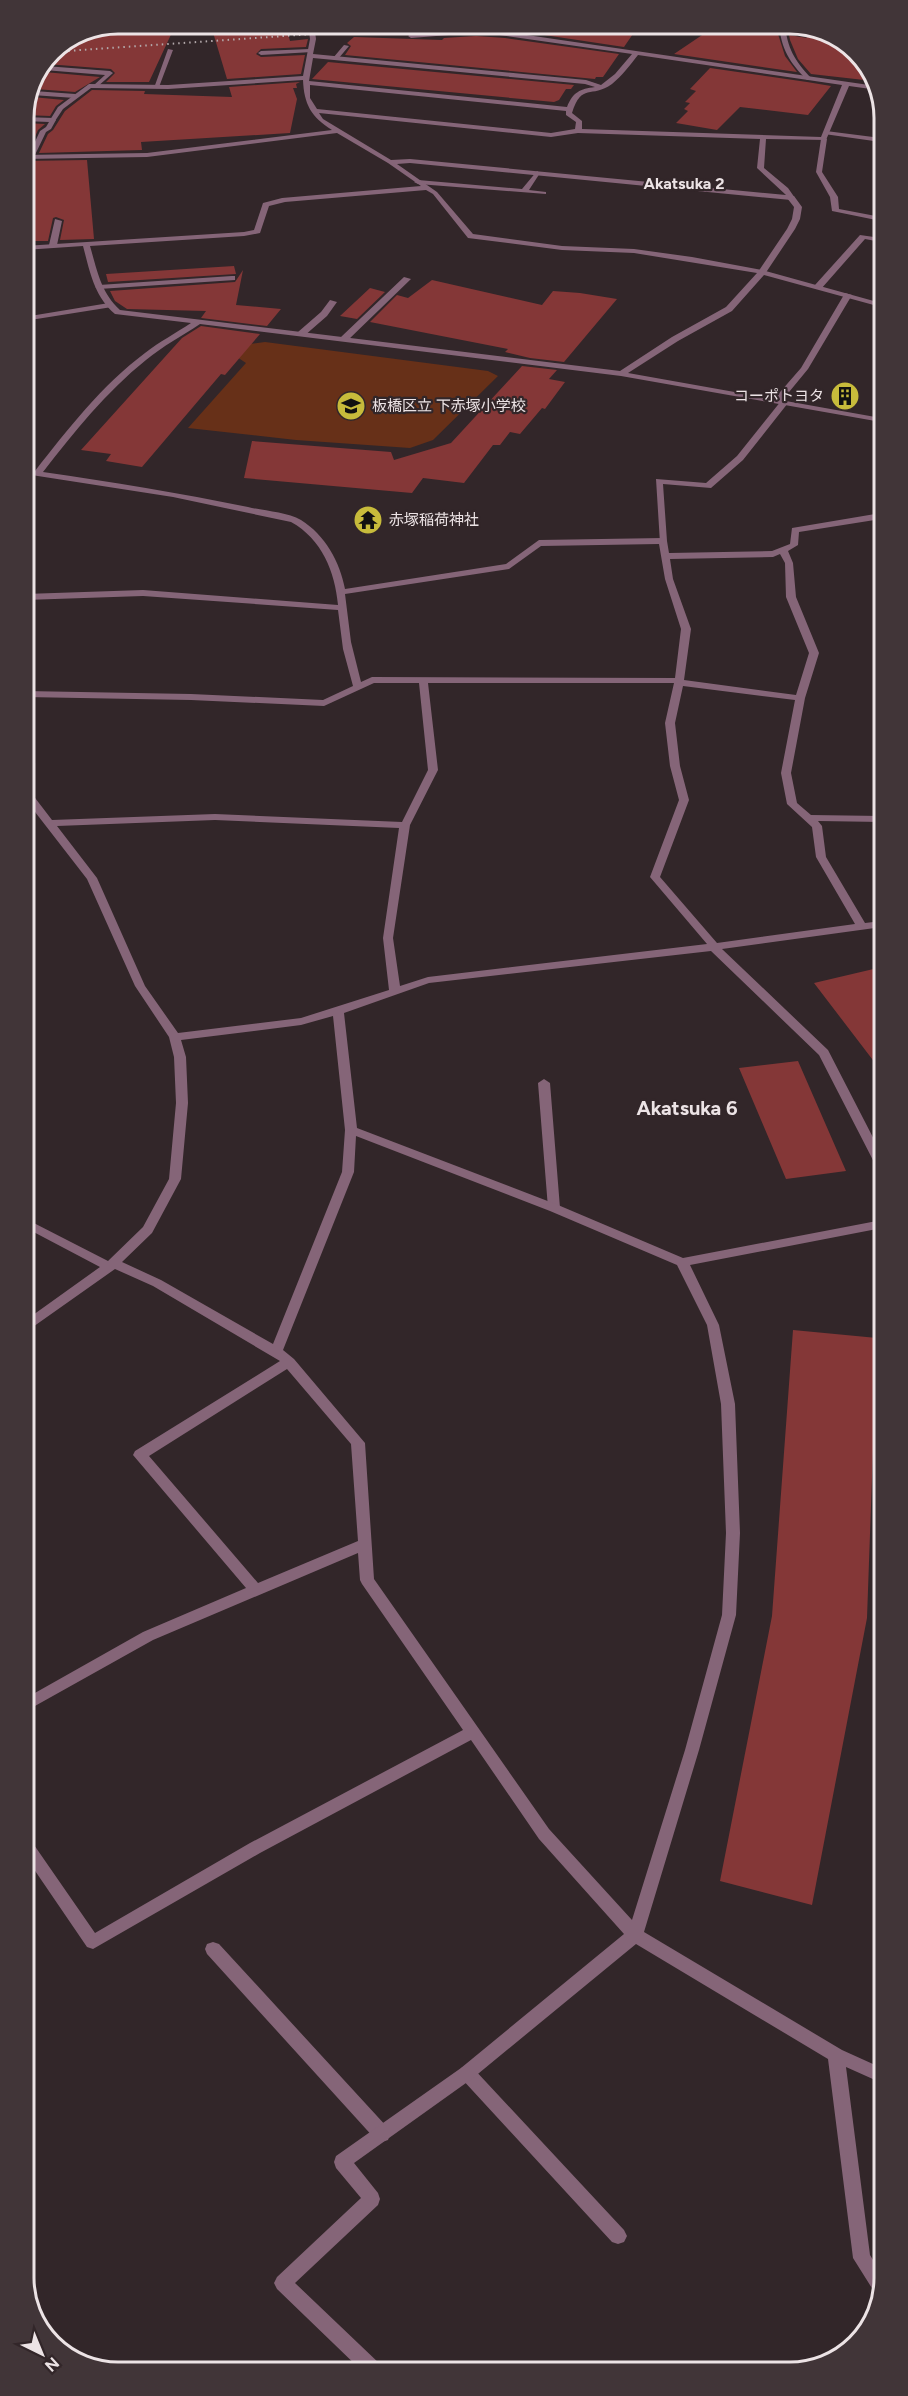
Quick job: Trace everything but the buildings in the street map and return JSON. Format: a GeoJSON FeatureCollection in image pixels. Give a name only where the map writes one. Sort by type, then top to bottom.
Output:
{"type":"FeatureCollection","features":[{"type":"Feature","properties":{"kind":"street"},"geometry":{"type":"LineString","coordinates":[[312,34],[306,80],[307,98],[320,120],[390,162],[435,193],[471,236],[562,248],[657,254],[762,272],[874,303]]}},
{"type":"Feature","properties":{"kind":"street"},"geometry":{"type":"LineString","coordinates":[[411,36],[439,34]]}},
{"type":"Feature","properties":{"kind":"street"},"geometry":{"type":"LineString","coordinates":[[504,35],[867,87]]}},
{"type":"Feature","properties":{"kind":"street"},"geometry":{"type":"LineString","coordinates":[[783,35],[788,56],[809,79]]}},
{"type":"Feature","properties":{"kind":"street"},"geometry":{"type":"LineString","coordinates":[[336,58],[346,46]]}},
{"type":"Feature","properties":{"kind":"street"},"geometry":{"type":"LineString","coordinates":[[156,87],[170,50]]}},
{"type":"Feature","properties":{"kind":"street"},"geometry":{"type":"LineString","coordinates":[[261,53],[310,54],[563,80],[599,86]]}},
{"type":"Feature","properties":{"kind":"street"},"geometry":{"type":"LineString","coordinates":[[578,131],[579,121],[568,114],[572,99],[578,93],[609,83],[637,53]]}},
{"type":"Feature","properties":{"kind":"street"},"geometry":{"type":"LineString","coordinates":[[50,69],[110,73],[97,85]]}},
{"type":"Feature","properties":{"kind":"street"},"geometry":{"type":"LineString","coordinates":[[35,146],[44,131],[49,128],[60,108],[89,86],[97,85],[156,87],[306,80],[569,108]]}},
{"type":"Feature","properties":{"kind":"street"},"geometry":{"type":"LineString","coordinates":[[846,84],[825,136],[819,172],[834,197],[836,211],[874,218]]}},
{"type":"Feature","properties":{"kind":"street"},"geometry":{"type":"LineString","coordinates":[[38,93],[75,96]]}},
{"type":"Feature","properties":{"kind":"street"},"geometry":{"type":"LineString","coordinates":[[315,111],[551,135],[578,131],[763,138],[825,136],[874,140]]}},
{"type":"Feature","properties":{"kind":"street"},"geometry":{"type":"LineString","coordinates":[[35,119],[53,120]]}},
{"type":"Feature","properties":{"kind":"street"},"geometry":{"type":"LineString","coordinates":[[35,157],[147,155],[339,131]]}},
{"type":"Feature","properties":{"kind":"street"},"geometry":{"type":"LineString","coordinates":[[621,374],[675,339],[729,309],[762,272],[796,219],[798,207],[787,189],[771,180],[760,168],[763,138]]}},
{"type":"Feature","properties":{"kind":"street"},"geometry":{"type":"LineString","coordinates":[[390,162],[410,161],[791,198]]}},
{"type":"Feature","properties":{"kind":"street"},"geometry":{"type":"LineString","coordinates":[[524,191],[537,173]]}},
{"type":"Feature","properties":{"kind":"street"},"geometry":{"type":"LineString","coordinates":[[418,182],[544,193]]}},
{"type":"Feature","properties":{"kind":"street"},"geometry":{"type":"LineString","coordinates":[[35,247],[244,234],[257,231],[266,205],[285,200],[427,188]]}},
{"type":"Feature","properties":{"kind":"street"},"geometry":{"type":"LineString","coordinates":[[53,245],[58,222]]}},
{"type":"Feature","properties":{"kind":"street"},"geometry":{"type":"LineString","coordinates":[[818,287],[862,237],[874,239]]}},
{"type":"Feature","properties":{"kind":"street"},"geometry":{"type":"LineString","coordinates":[[86,243],[99,287],[109,305],[118,312],[621,374],[874,419]]}},
{"type":"Feature","properties":{"kind":"street"},"geometry":{"type":"LineString","coordinates":[[99,287],[232,278]]}},
{"type":"Feature","properties":{"kind":"street"},"geometry":{"type":"LineString","coordinates":[[344,339],[407,279]]}},
{"type":"Feature","properties":{"kind":"street"},"geometry":{"type":"LineString","coordinates":[[848,295],[804,369],[740,458],[708,486],[659,481],[663,542],[669,579],[686,629],[679,682],[670,723],[675,766],[684,800],[655,877],[714,948],[824,1053],[874,1150]]}},
{"type":"Feature","properties":{"kind":"street"},"geometry":{"type":"LineString","coordinates":[[301,334],[324,314],[333,302]]}},
{"type":"Feature","properties":{"kind":"street"},"geometry":{"type":"LineString","coordinates":[[35,317],[109,305]]}},
{"type":"Feature","properties":{"kind":"street"},"geometry":{"type":"LineString","coordinates":[[38,473],[69,434],[125,373],[200,321]]}},
{"type":"Feature","properties":{"kind":"street"},"geometry":{"type":"LineString","coordinates":[[35,473],[173,494],[294,520],[306,526],[332,559],[341,592],[345,638],[357,685]]}},
{"type":"Feature","properties":{"kind":"street"},"geometry":{"type":"LineString","coordinates":[[666,556],[773,554],[794,545],[795,530],[874,517]]}},
{"type":"Feature","properties":{"kind":"street"},"geometry":{"type":"LineString","coordinates":[[341,592],[509,566],[539,543],[663,542]]}},
{"type":"Feature","properties":{"kind":"street"},"geometry":{"type":"LineString","coordinates":[[783,550],[789,563],[792,597],[814,653],[800,698],[786,773],[792,804],[817,826],[821,857],[862,927]]}},
{"type":"Feature","properties":{"kind":"street"},"geometry":{"type":"LineString","coordinates":[[35,597],[143,594],[342,608]]}},
{"type":"Feature","properties":{"kind":"street"},"geometry":{"type":"LineString","coordinates":[[35,694],[191,697],[324,703],[357,685],[372,680],[672,680],[800,698]]}},
{"type":"Feature","properties":{"kind":"street"},"geometry":{"type":"LineString","coordinates":[[395,991],[388,938],[405,825],[433,770],[423,680]]}},
{"type":"Feature","properties":{"kind":"street"},"geometry":{"type":"LineString","coordinates":[[34,1320],[111,1265],[148,1230],[175,1179],[182,1103],[180,1057],[175,1036],[162,1014],[140,986],[92,878],[35,804]]}},
{"type":"Feature","properties":{"kind":"street"},"geometry":{"type":"LineString","coordinates":[[50,823],[215,817],[405,825]]}},
{"type":"Feature","properties":{"kind":"street"},"geometry":{"type":"LineString","coordinates":[[808,818],[874,819]]}},
{"type":"Feature","properties":{"kind":"street"},"geometry":{"type":"LineString","coordinates":[[175,1036],[301,1021],[338,1011],[428,980],[714,948],[874,925]]}},
{"type":"Feature","properties":{"kind":"street"},"geometry":{"type":"LineString","coordinates":[[276,1352],[348,1172],[351,1130],[338,1011]]}},
{"type":"Feature","properties":{"kind":"street"},"geometry":{"type":"LineString","coordinates":[[544,1083],[554,1208]]}},
{"type":"Feature","properties":{"kind":"street"},"geometry":{"type":"LineString","coordinates":[[351,1130],[554,1208],[682,1262],[874,1226]]}},
{"type":"Feature","properties":{"kind":"street"},"geometry":{"type":"LineString","coordinates":[[34,1227],[111,1265],[157,1283],[276,1352],[289,1362],[358,1443],[367,1580],[544,1834],[635,1935],[836,2055],[874,2072]]}},
{"type":"Feature","properties":{"kind":"street"},"geometry":{"type":"LineString","coordinates":[[365,2361],[283,2283],[372,2199],[342,2163],[467,2073],[635,1935],[692,1750],[729,1615],[733,1533],[728,1404],[713,1325],[682,1262]]}},
{"type":"Feature","properties":{"kind":"street"},"geometry":{"type":"LineString","coordinates":[[256,1590],[140,1455],[289,1362]]}},
{"type":"Feature","properties":{"kind":"street"},"geometry":{"type":"LineString","coordinates":[[34,1700],[148,1636],[365,1544]]}},
{"type":"Feature","properties":{"kind":"street"},"geometry":{"type":"LineString","coordinates":[[34,1856],[93,1942],[255,1848],[473,1732]]}},
{"type":"Feature","properties":{"kind":"street"},"geometry":{"type":"LineString","coordinates":[[213,1949],[382,2134]]}},
{"type":"Feature","properties":{"kind":"street"},"geometry":{"type":"LineString","coordinates":[[836,2055],[862,2258],[874,2276]]}},
{"type":"Feature","properties":{"kind":"street"},"geometry":{"type":"LineString","coordinates":[[467,2073],[618,2236]]}},
{"type":"Feature","properties":{"kind":"shaded area"},"geometry":{"type":"Polygon","coordinates":[[[265,342],[488,371],[498,376],[433,440],[410,448],[296,440],[188,428],[246,363],[237,357],[249,344],[265,342]]]}},
{"type":"Feature","properties":{"kind":"railway"},"geometry":{"type":"LineString","coordinates":[[69,51],[309,34]]}},
{"type":"Feature","properties":{"kind":"place","name":"コーポトヨタ"},"geometry":{"type":"Point","coordinates":[845,396]}},
{"type":"Feature","properties":{"kind":"place","name":"板橋区立 下赤塚小学校"},"geometry":{"type":"Point","coordinates":[351,406]}},
{"type":"Feature","properties":{"kind":"place","name":"赤塚稲荷神社"},"geometry":{"type":"Point","coordinates":[368,520]}},
{"type":"Feature","properties":{"kind":"district","name":"Akatsuka 2"},"geometry":{"type":"Point","coordinates":[684,183]}},
{"type":"Feature","properties":{"kind":"district","name":"Akatsuka 6"},"geometry":{"type":"Point","coordinates":[687,1108]}}]}
